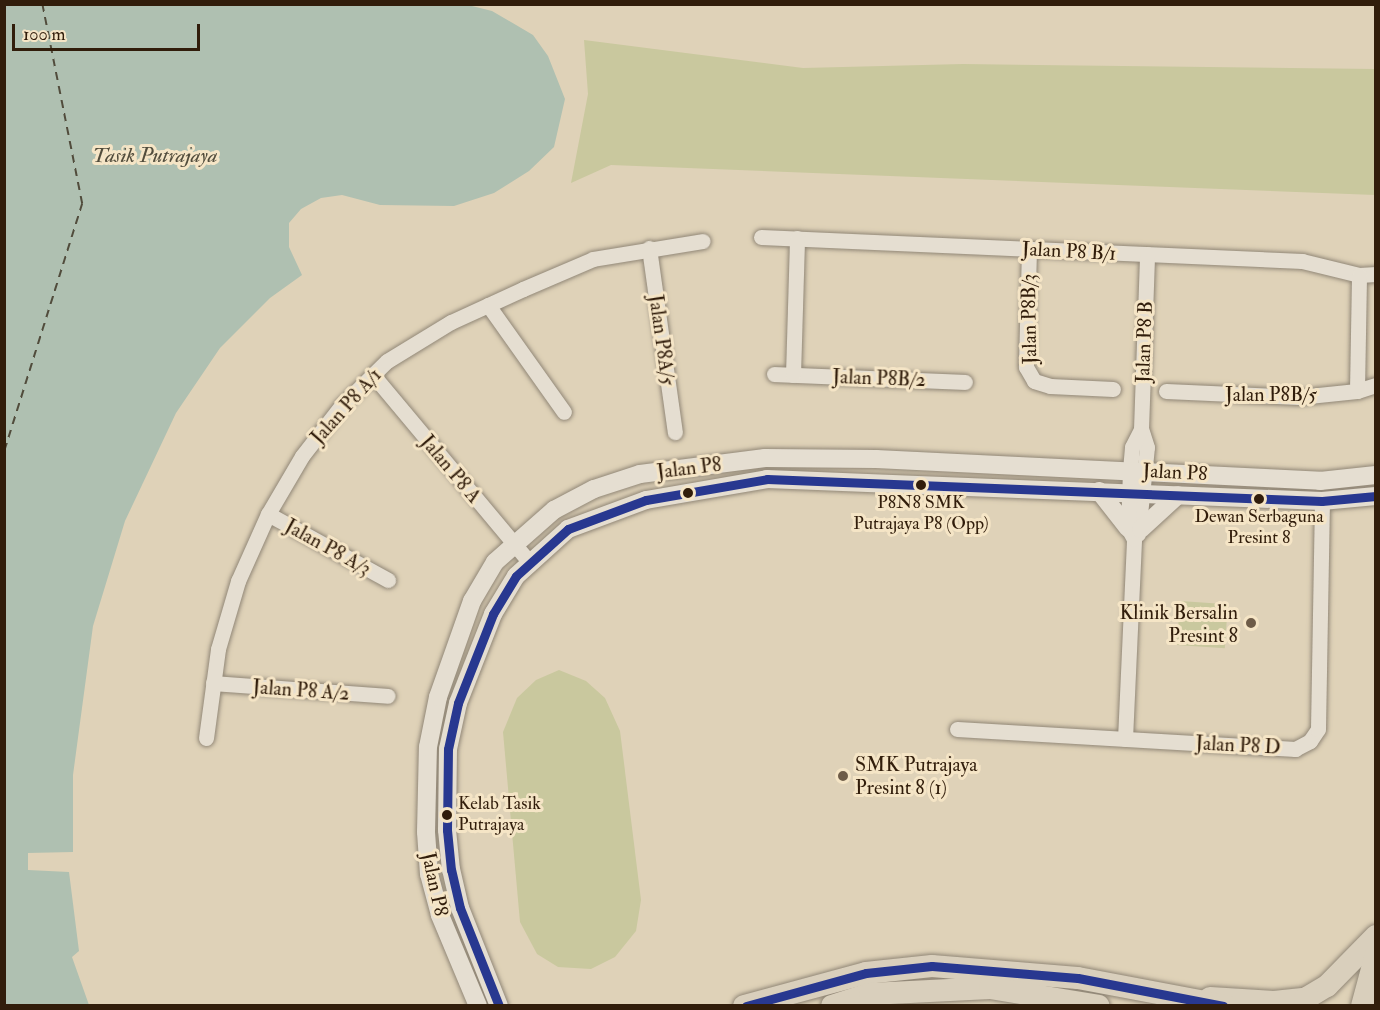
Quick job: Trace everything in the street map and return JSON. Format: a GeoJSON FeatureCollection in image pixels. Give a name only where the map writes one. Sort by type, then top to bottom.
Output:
{"type":"FeatureCollection","features":[{"type":"Feature","properties":{"kind":"main road"},"geometry":{"type":"LineString","coordinates":[[1179,995],[1274,1002],[1305,999],[1327,986],[1376,936]]}},
{"type":"Feature","properties":{"kind":"main road"},"geometry":{"type":"LineString","coordinates":[[1362,1005],[1376,954]]}},
{"type":"Feature","properties":{"kind":"main road"},"geometry":{"type":"LineString","coordinates":[[744,1005],[866,972],[932,966],[1078,978],[1226,1005]]}},
{"type":"Feature","properties":{"kind":"main road"},"geometry":{"type":"LineString","coordinates":[[832,1005],[870,994],[990,988],[1099,1005]]}},
{"type":"Feature","properties":{"kind":"street","name":"Jalan P8 B/1"},"geometry":{"type":"LineString","coordinates":[[761,237],[1302,261],[1359,275],[1376,274]]}},
{"type":"Feature","properties":{"kind":"street"},"geometry":{"type":"LineString","coordinates":[[793,375],[797,238]]}},
{"type":"Feature","properties":{"kind":"street","name":"Jalan P8 A/1"},"geometry":{"type":"LineString","coordinates":[[206,738],[218,649],[238,581],[268,514],[302,456],[341,406],[387,362],[451,322],[488,305],[593,259],[649,248],[703,241]]}},
{"type":"Feature","properties":{"kind":"street","name":"Jalan P8A/5"},"geometry":{"type":"LineString","coordinates":[[649,248],[675,432]]}},
{"type":"Feature","properties":{"kind":"street","name":"Jalan P8B/3"},"geometry":{"type":"LineString","coordinates":[[1029,249],[1026,367],[1034,381],[1050,386],[1113,389]]}},
{"type":"Feature","properties":{"kind":"street","name":"Jalan P8 B"},"geometry":{"type":"LineString","coordinates":[[1125,739],[1138,470],[1132,447],[1141,429],[1147,254]]}},
{"type":"Feature","properties":{"kind":"street"},"geometry":{"type":"LineString","coordinates":[[1357,391],[1359,275]]}},
{"type":"Feature","properties":{"kind":"street"},"geometry":{"type":"LineString","coordinates":[[488,305],[564,412]]}},
{"type":"Feature","properties":{"kind":"street","name":"Jalan P8B/2"},"geometry":{"type":"LineString","coordinates":[[774,374],[965,382]]}},
{"type":"Feature","properties":{"kind":"street","name":"Jalan P8 A"},"geometry":{"type":"LineString","coordinates":[[373,375],[530,563]]}},
{"type":"Feature","properties":{"kind":"street","name":"Jalan P8B/5"},"geometry":{"type":"LineString","coordinates":[[1166,391],[1299,397],[1357,391],[1376,385]]}},
{"type":"Feature","properties":{"kind":"street","name":"Jalan P8"},"geometry":{"type":"LineString","coordinates":[[478,1005],[440,915],[429,874],[426,832],[428,747],[438,697],[472,601],[495,562],[554,510],[594,489],[640,474],[765,458],[1138,470],[1320,481],[1376,475]]}},
{"type":"Feature","properties":{"kind":"street","name":"Jalan P8"},"geometry":{"type":"LineString","coordinates":[[499,1005],[460,908],[451,870],[447,830],[448,749],[473,658],[510,586],[530,563],[568,529],[607,512],[646,500],[768,479],[1322,501],[1376,496]]}},
{"type":"Feature","properties":{"kind":"street"},"geometry":{"type":"LineString","coordinates":[[1100,491],[1134,532],[1178,495]]}},
{"type":"Feature","properties":{"kind":"street","name":"Jalan P8 D"},"geometry":{"type":"LineString","coordinates":[[957,729],[1295,749],[1310,741],[1318,729],[1322,501]]}},
{"type":"Feature","properties":{"kind":"street","name":"Jalan P8 A/3"},"geometry":{"type":"LineString","coordinates":[[268,514],[388,580]]}},
{"type":"Feature","properties":{"kind":"street","name":"Jalan P8 A/2"},"geometry":{"type":"LineString","coordinates":[[213,683],[388,696]]}},
{"type":"Feature","properties":{"kind":"green space"},"geometry":{"type":"Polygon","coordinates":[[[584,40],[803,68],[963,64],[1375,69],[1375,195],[611,165],[571,183],[588,94],[584,40]]]}},
{"type":"Feature","properties":{"kind":"green space"},"geometry":{"type":"Polygon","coordinates":[[[1180,601],[1228,604],[1225,648],[1177,645],[1180,601]]]}},
{"type":"Feature","properties":{"kind":"green space"},"geometry":{"type":"Polygon","coordinates":[[[559,670],[586,681],[605,698],[620,731],[641,900],[636,931],[615,957],[591,969],[558,967],[537,954],[520,922],[503,732],[517,698],[536,680],[559,670]]]}},
{"type":"Feature","properties":{"kind":"water","name":"Tasik Putrajaya"},"geometry":{"type":"Polygon","coordinates":[[[5,5],[468,5],[492,11],[533,35],[548,56],[565,99],[554,147],[529,171],[494,193],[454,206],[380,205],[342,195],[321,198],[301,209],[289,223],[289,247],[302,275],[270,298],[220,348],[176,413],[125,521],[93,626],[73,775],[73,852],[28,853],[28,870],[69,872],[79,951],[72,957],[89,1005],[5,1005],[5,5]]]}},
{"type":"Feature","properties":{"kind":"ferry route"},"geometry":{"type":"LineString","coordinates":[[4,451],[82,204],[42,4]]}},
{"type":"Feature","properties":{"kind":"transit line"},"geometry":{"type":"LineString","coordinates":[[499,1006],[460,908],[451,870],[447,830],[448,749],[458,703],[493,614],[516,576],[568,529],[646,500],[767,479],[1322,501],[1376,496]]}},
{"type":"Feature","properties":{"kind":"transit line"},"geometry":{"type":"LineString","coordinates":[[746,1006],[866,973],[932,966],[1078,978],[1223,1006]]}},
{"type":"Feature","properties":{"kind":"place","name":"P8N8 SMK Putrajaya P8 (Opp)"},"geometry":{"type":"Point","coordinates":[921,485]}},
{"type":"Feature","properties":{"kind":"place","name":"Dewan Serbaguna Presint 8"},"geometry":{"type":"Point","coordinates":[1259,499]}},
{"type":"Feature","properties":{"kind":"place","name":"Klinik Bersalin Presint 8"},"geometry":{"type":"Point","coordinates":[1251,623]}},
{"type":"Feature","properties":{"kind":"place","name":"SMK Putrajaya Presint 8 (1)"},"geometry":{"type":"Point","coordinates":[843,776]}},
{"type":"Feature","properties":{"kind":"place","name":"Kelab Tasik Putrajaya"},"geometry":{"type":"Point","coordinates":[447,815]}}]}
